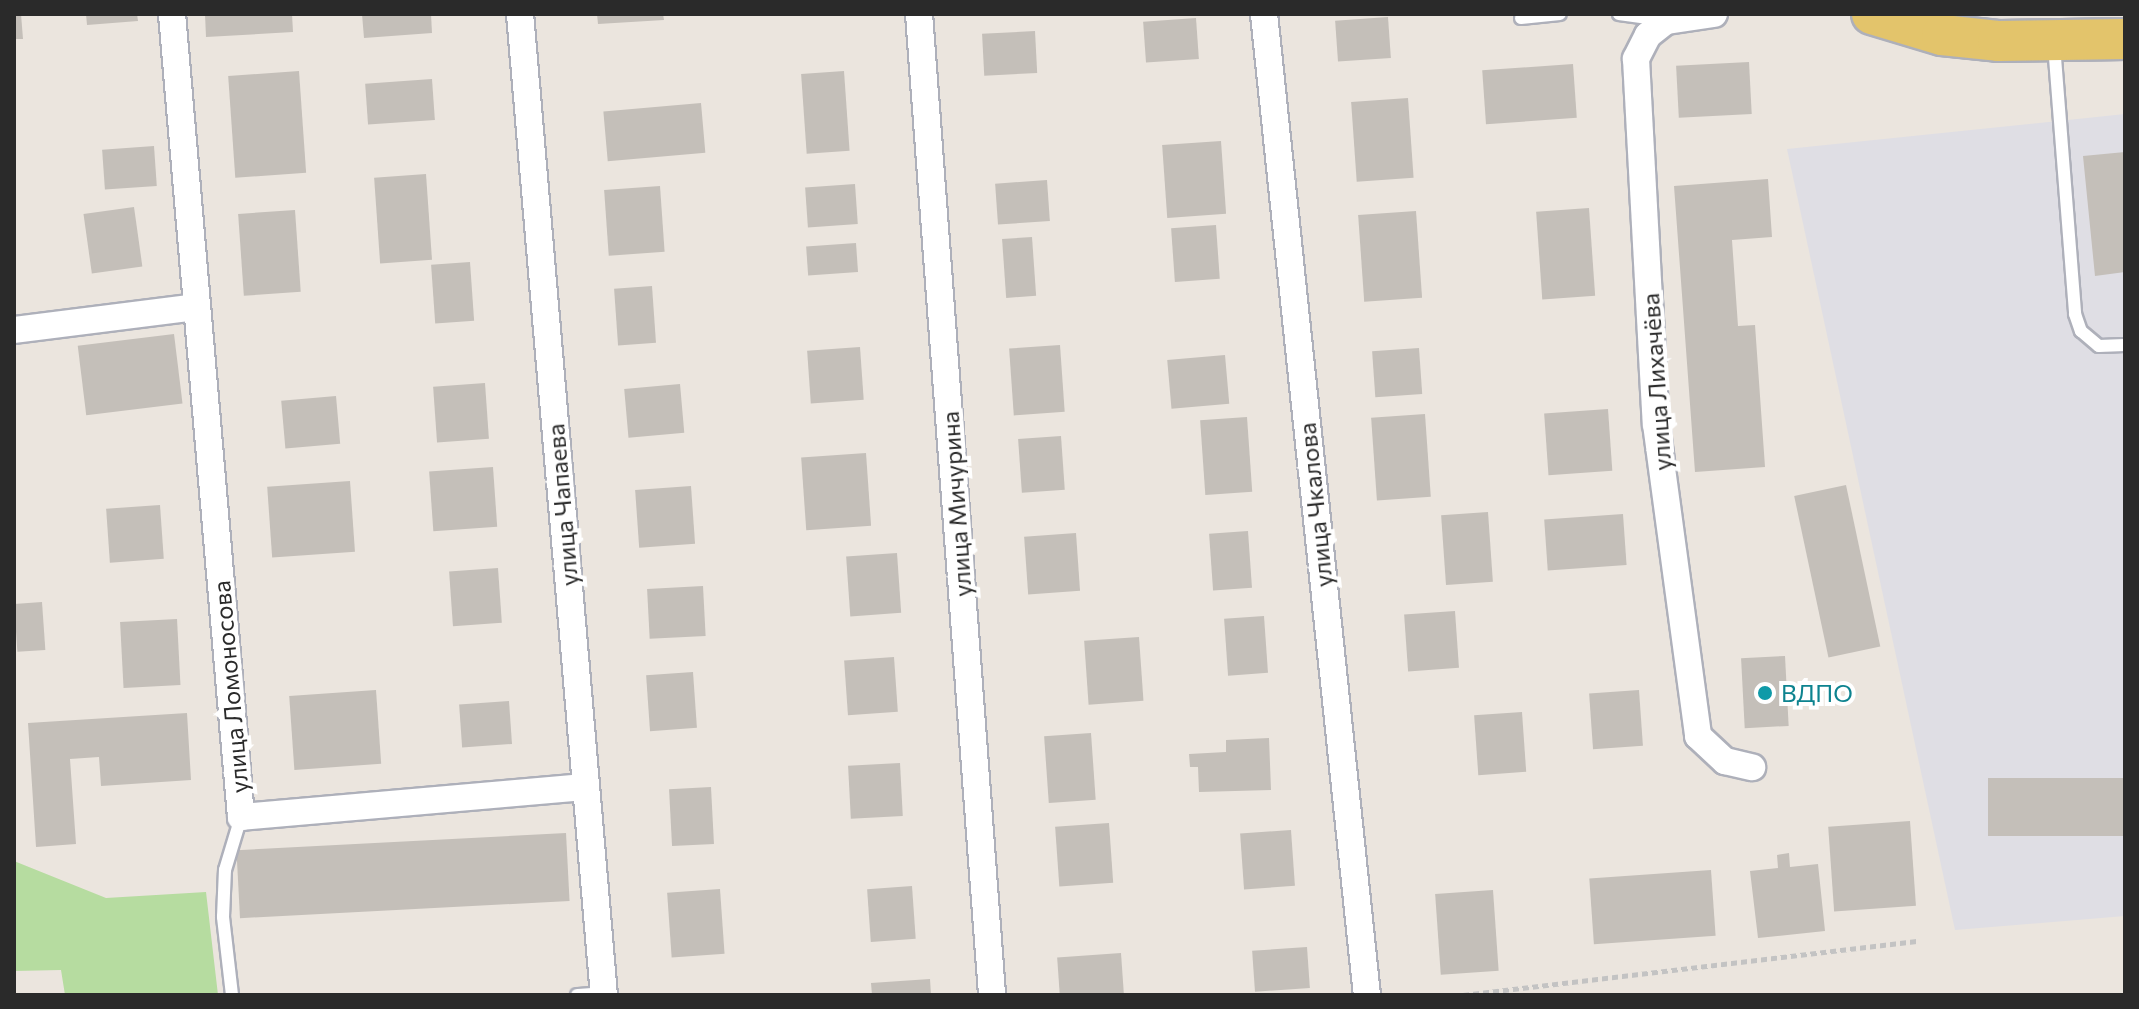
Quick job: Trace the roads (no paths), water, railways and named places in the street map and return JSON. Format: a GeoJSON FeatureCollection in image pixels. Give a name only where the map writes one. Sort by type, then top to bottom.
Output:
{"type":"FeatureCollection","features":[{"type":"Feature","properties":{"kind":"main road"},"geometry":{"type":"LineString","coordinates":[[1872,14],[1942,35],[2054,42],[2125,39]]}},
{"type":"Feature","properties":{"kind":"street","name":"улица Ломоносова"},"geometry":{"type":"LineString","coordinates":[[172,14],[241,817],[586,787]]}},
{"type":"Feature","properties":{"kind":"street","name":"улица Чапаева"},"geometry":{"type":"LineString","coordinates":[[520,14],[604,994]]}},
{"type":"Feature","properties":{"kind":"street","name":"улица Мичурина"},"geometry":{"type":"LineString","coordinates":[[919,14],[992,995]]}},
{"type":"Feature","properties":{"kind":"street","name":"улица Чкалова"},"geometry":{"type":"LineString","coordinates":[[1264,14],[1367,995]]}},
{"type":"Feature","properties":{"kind":"street"},"geometry":{"type":"LineString","coordinates":[[1666,21],[1714,14]]}},
{"type":"Feature","properties":{"kind":"street","name":"улица Лихачёва"},"geometry":{"type":"LineString","coordinates":[[1666,21],[1648,35],[1636,59],[1656,424],[1698,736],[1725,761],[1752,767]]}},
{"type":"Feature","properties":{"kind":"street"},"geometry":{"type":"LineString","coordinates":[[14,330],[197,307]]}},
{"type":"Feature","properties":{"kind":"lane"},"geometry":{"type":"LineString","coordinates":[[1521,18],[1560,14]]}},
{"type":"Feature","properties":{"kind":"lane"},"geometry":{"type":"LineString","coordinates":[[1619,14],[1666,21]]}},
{"type":"Feature","properties":{"kind":"lane"},"geometry":{"type":"LineString","coordinates":[[2054,42],[2075,314],[2081,331],[2099,346],[2125,345]]}},
{"type":"Feature","properties":{"kind":"lane"},"geometry":{"type":"LineString","coordinates":[[232,995],[223,917],[225,870],[241,817]]}},
{"type":"Feature","properties":{"kind":"lane"},"geometry":{"type":"LineString","coordinates":[[577,995],[604,994]]}},
{"type":"Feature","properties":{"kind":"place","name":"ВДПО"},"geometry":{"type":"Point","coordinates":[1765,693]}}]}
